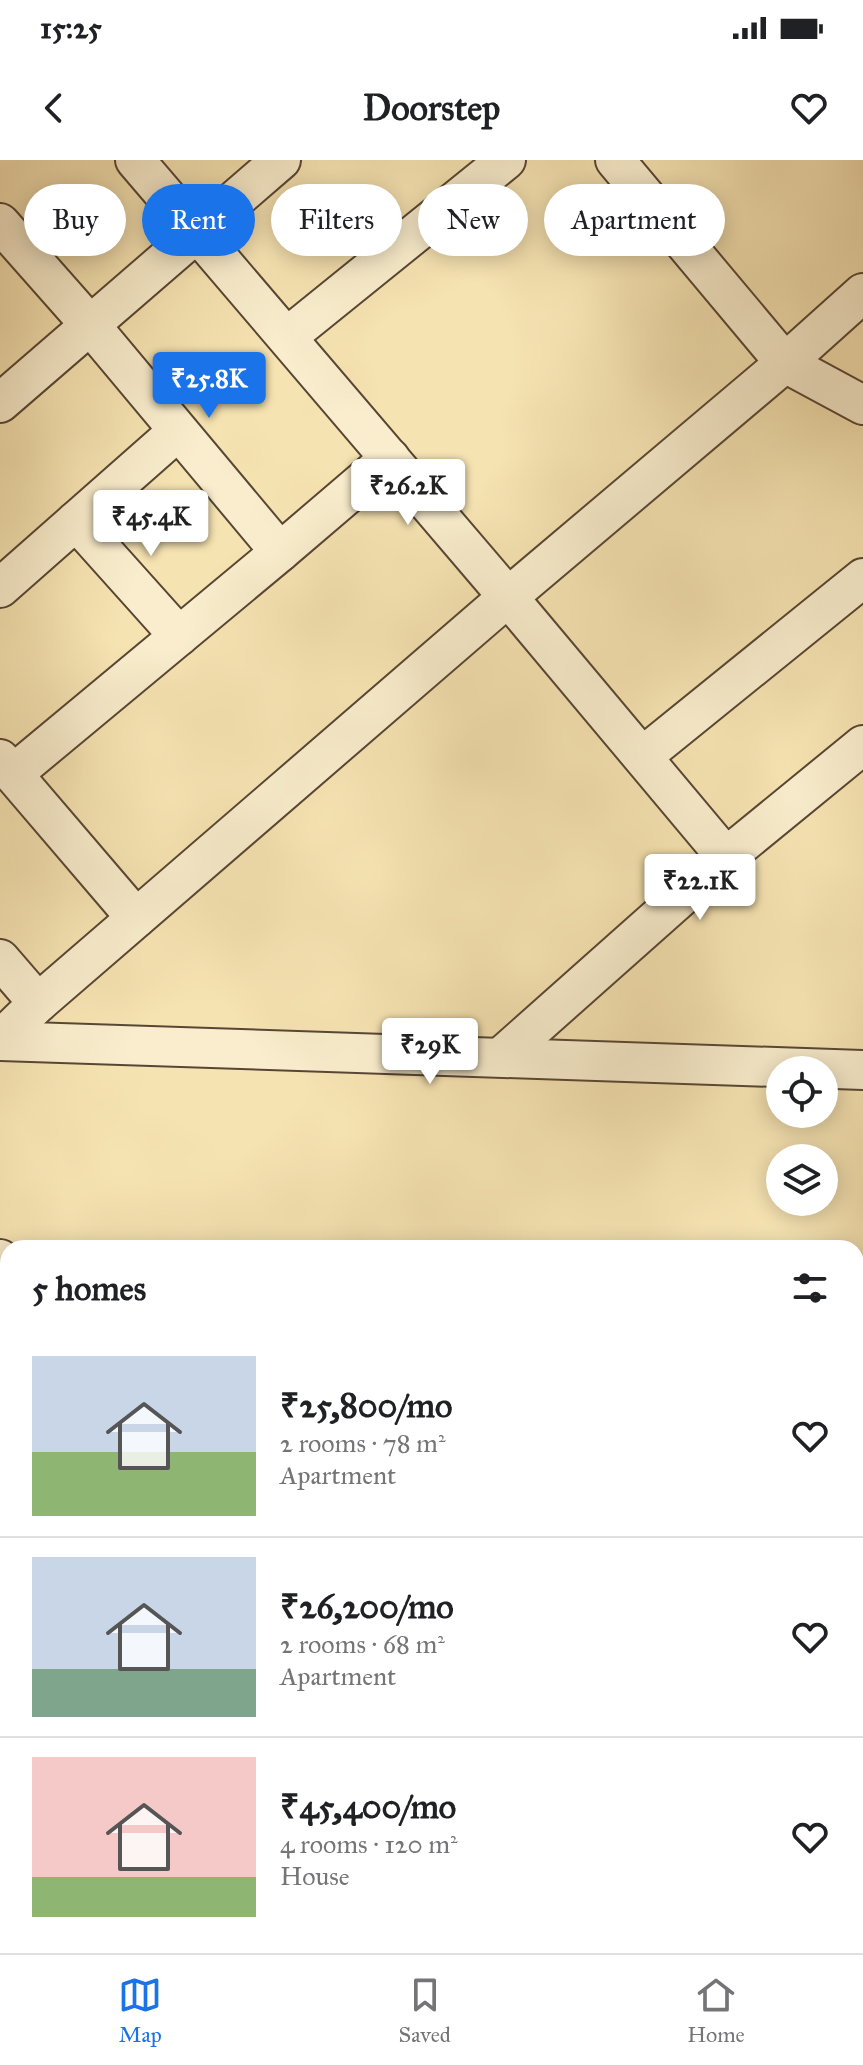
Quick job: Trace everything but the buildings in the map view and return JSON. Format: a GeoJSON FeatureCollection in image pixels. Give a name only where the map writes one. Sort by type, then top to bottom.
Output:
{"type":"FeatureCollection","features":[{"type":"Feature","properties":{"kind":"street"},"geometry":{"type":"LineString","coordinates":[[135,160],[156,184]]}},
{"type":"Feature","properties":{"kind":"street"},"geometry":{"type":"LineString","coordinates":[[254,184],[281,160]]}},
{"type":"Feature","properties":{"kind":"street"},"geometry":{"type":"LineString","coordinates":[[287,337],[506,160]]}},
{"type":"Feature","properties":{"kind":"street"},"geometry":{"type":"LineString","coordinates":[[615,160],[785,363],[863,405]]}},
{"type":"Feature","properties":{"kind":"street"},"geometry":{"type":"LineString","coordinates":[[0,223],[91,326],[280,552]]}},
{"type":"Feature","properties":{"kind":"street"},"geometry":{"type":"LineString","coordinates":[[0,403],[172,256]]}},
{"type":"Feature","properties":{"kind":"street"},"geometry":{"type":"LineString","coordinates":[[218,256],[726,857]]}},
{"type":"Feature","properties":{"kind":"street"},"geometry":{"type":"LineString","coordinates":[[0,1040],[136,918],[863,293]]}},
{"type":"Feature","properties":{"kind":"street"},"geometry":{"type":"LineString","coordinates":[[0,588],[178,431]]}},
{"type":"Feature","properties":{"kind":"street"},"geometry":{"type":"LineString","coordinates":[[136,918],[6,767],[179,636],[390,458]]}},
{"type":"Feature","properties":{"kind":"street"},"geometry":{"type":"LineString","coordinates":[[76,521],[179,636]]}},
{"type":"Feature","properties":{"kind":"street"},"geometry":{"type":"LineString","coordinates":[[643,756],[863,578]]}},
{"type":"Feature","properties":{"kind":"street"},"geometry":{"type":"LineString","coordinates":[[501,1057],[726,857],[863,745]]}},
{"type":"Feature","properties":{"kind":"street"},"geometry":{"type":"LineString","coordinates":[[0,959],[38,1003]]}},
{"type":"Feature","properties":{"kind":"street"},"geometry":{"type":"LineString","coordinates":[[0,1040],[863,1070]]}}]}
